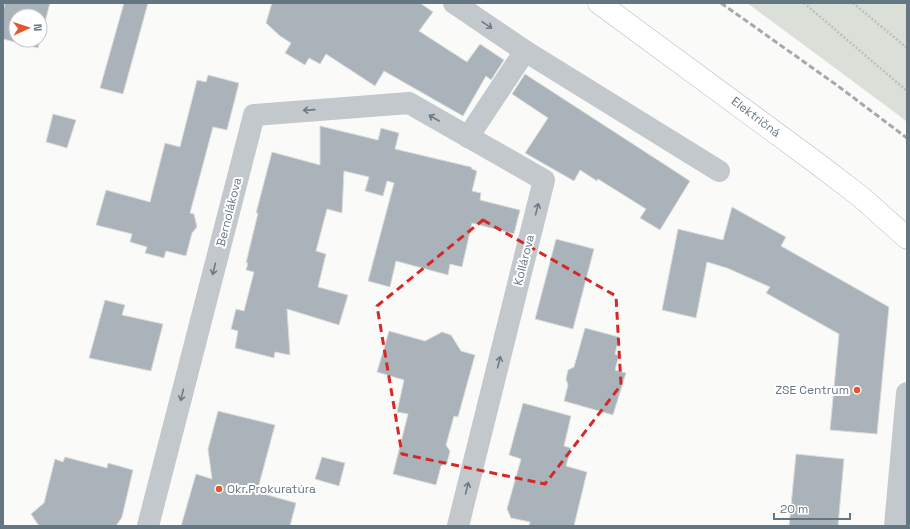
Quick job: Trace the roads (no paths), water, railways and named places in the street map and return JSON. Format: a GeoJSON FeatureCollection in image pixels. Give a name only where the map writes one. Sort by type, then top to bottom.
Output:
{"type":"FeatureCollection","features":[{"type":"Feature","properties":{"kind":"main road","name":"Električná"},"geometry":{"type":"LineString","coordinates":[[599,3],[818,164],[861,197],[907,238]]}},
{"type":"Feature","properties":{"kind":"street"},"geometry":{"type":"LineString","coordinates":[[454,3],[525,51],[718,171]]}},
{"type":"Feature","properties":{"kind":"street"},"geometry":{"type":"LineString","coordinates":[[468,137],[525,51]]}},
{"type":"Feature","properties":{"kind":"street","name":"Bernolákova"},"geometry":{"type":"LineString","coordinates":[[148,526],[254,115],[409,103],[468,137]]}},
{"type":"Feature","properties":{"kind":"street","name":"Kollárova"},"geometry":{"type":"LineString","coordinates":[[458,526],[544,180],[468,137]]}},
{"type":"Feature","properties":{"kind":"street"},"geometry":{"type":"LineString","coordinates":[[895,526],[907,393]]}},
{"type":"Feature","properties":{"kind":"railway"},"geometry":{"type":"LineString","coordinates":[[721,3],[838,86],[907,138]]}},
{"type":"Feature","properties":{"kind":"place","name":"ZSE Centrum"},"geometry":{"type":"Point","coordinates":[857,390]}},
{"type":"Feature","properties":{"kind":"place","name":"Okr.Prokuratúra"},"geometry":{"type":"Point","coordinates":[219,489]}}]}
